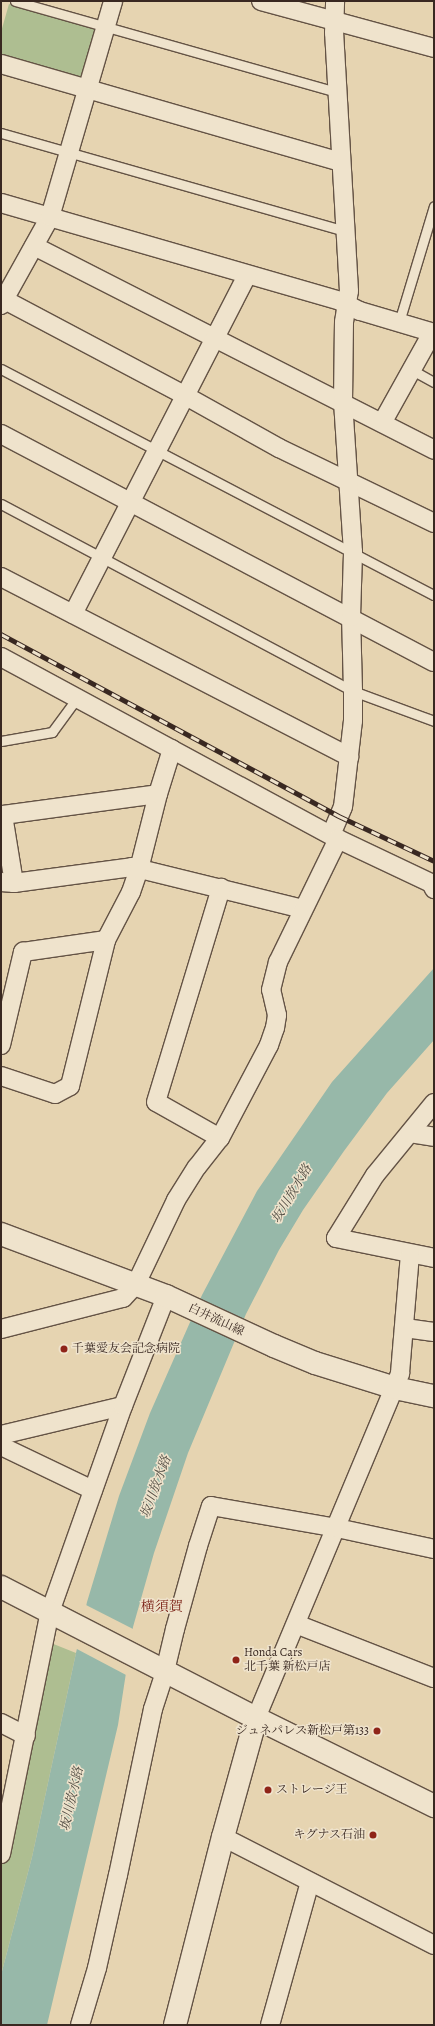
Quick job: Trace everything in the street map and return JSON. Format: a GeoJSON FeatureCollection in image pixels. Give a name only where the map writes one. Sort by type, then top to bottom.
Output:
{"type":"FeatureCollection","features":[{"type":"Feature","properties":{"kind":"street"},"geometry":{"type":"LineString","coordinates":[[113,1],[89,88],[50,217],[2,301],[184,395],[279,448],[348,480],[434,523]]}},
{"type":"Feature","properties":{"kind":"street"},"geometry":{"type":"LineString","coordinates":[[262,1],[434,48]]}},
{"type":"Feature","properties":{"kind":"street"},"geometry":{"type":"LineString","coordinates":[[1,1329],[123,1298],[136,1284],[176,1200],[197,1167],[220,1138],[269,1045],[275,1028],[277,1015],[271,990],[278,962],[334,837],[343,807],[353,720],[354,691],[351,617],[353,552],[343,403],[344,322],[349,291],[334,33],[335,1]]}},
{"type":"Feature","properties":{"kind":"street"},"geometry":{"type":"LineString","coordinates":[[1,64],[89,88],[341,162]]}},
{"type":"Feature","properties":{"kind":"street"},"geometry":{"type":"LineString","coordinates":[[1,203],[347,304],[360,311],[433,333],[382,423]]}},
{"type":"Feature","properties":{"kind":"street"},"geometry":{"type":"LineString","coordinates":[[34,246],[215,340],[434,450]]}},
{"type":"Feature","properties":{"kind":"street"},"geometry":{"type":"LineString","coordinates":[[73,614],[184,395],[215,340],[247,274]]}},
{"type":"Feature","properties":{"kind":"street"},"geometry":{"type":"LineString","coordinates":[[1,434],[434,662]]}},
{"type":"Feature","properties":{"kind":"street"},"geometry":{"type":"LineString","coordinates":[[1,577],[349,756]]}},
{"type":"Feature","properties":{"kind":"street"},"geometry":{"type":"LineString","coordinates":[[1,657],[334,837],[431,883],[434,889]]}},
{"type":"Feature","properties":{"kind":"street"},"geometry":{"type":"LineString","coordinates":[[1,1076],[55,1094],[70,1086],[106,940],[130,892],[139,869],[158,794],[172,749]]}},
{"type":"Feature","properties":{"kind":"street"},"geometry":{"type":"LineString","coordinates":[[158,794],[3,815],[7,883],[132,867],[303,909]]}},
{"type":"Feature","properties":{"kind":"street"},"geometry":{"type":"LineString","coordinates":[[220,1138],[156,1102],[221,888]]}},
{"type":"Feature","properties":{"kind":"street"},"geometry":{"type":"LineString","coordinates":[[1,1045],[23,952],[106,940]]}},
{"type":"Feature","properties":{"kind":"street"},"geometry":{"type":"LineString","coordinates":[[434,1103],[375,1176],[336,1238],[434,1258]]}},
{"type":"Feature","properties":{"kind":"street"},"geometry":{"type":"LineString","coordinates":[[410,1132],[434,1137]]}},
{"type":"Feature","properties":{"kind":"street","name":"白井流山線"},"geometry":{"type":"LineString","coordinates":[[1,1234],[136,1284],[274,1346],[345,1374],[395,1388],[434,1396]]}},
{"type":"Feature","properties":{"kind":"street"},"geometry":{"type":"LineString","coordinates":[[175,2025],[223,1837],[256,1718],[337,1528],[400,1373],[405,1328],[410,1254]]}},
{"type":"Feature","properties":{"kind":"street"},"geometry":{"type":"LineString","coordinates":[[1,1854],[54,1614],[93,1490],[122,1406],[170,1298]]}},
{"type":"Feature","properties":{"kind":"street"},"geometry":{"type":"LineString","coordinates":[[405,1328],[434,1332]]}},
{"type":"Feature","properties":{"kind":"street"},"geometry":{"type":"LineString","coordinates":[[1,1435],[122,1406]]}},
{"type":"Feature","properties":{"kind":"street"},"geometry":{"type":"LineString","coordinates":[[1,1446],[93,1490]]}},
{"type":"Feature","properties":{"kind":"street"},"geometry":{"type":"LineString","coordinates":[[80,2025],[97,1968],[115,1891],[162,1669],[212,1506],[337,1528],[434,1550]]}},
{"type":"Feature","properties":{"kind":"street"},"geometry":{"type":"LineString","coordinates":[[1,1587],[256,1718],[434,1806]]}},
{"type":"Feature","properties":{"kind":"street"},"geometry":{"type":"LineString","coordinates":[[296,1624],[434,1678]]}},
{"type":"Feature","properties":{"kind":"street"},"geometry":{"type":"LineString","coordinates":[[1,1723],[26,1736]]}},
{"type":"Feature","properties":{"kind":"street"},"geometry":{"type":"LineString","coordinates":[[223,1837],[434,1945]]}},
{"type":"Feature","properties":{"kind":"street"},"geometry":{"type":"LineString","coordinates":[[270,2025],[310,1882]]}},
{"type":"Feature","properties":{"kind":"lane"},"geometry":{"type":"LineString","coordinates":[[15,1],[337,92]]}},
{"type":"Feature","properties":{"kind":"lane"},"geometry":{"type":"LineString","coordinates":[[1,133],[346,231]]}},
{"type":"Feature","properties":{"kind":"lane"},"geometry":{"type":"LineString","coordinates":[[399,322],[434,206]]}},
{"type":"Feature","properties":{"kind":"lane"},"geometry":{"type":"LineString","coordinates":[[1,368],[434,595]]}},
{"type":"Feature","properties":{"kind":"lane"},"geometry":{"type":"LineString","coordinates":[[412,370],[434,382]]}},
{"type":"Feature","properties":{"kind":"lane"},"geometry":{"type":"LineString","coordinates":[[1,504],[354,691],[434,721]]}},
{"type":"Feature","properties":{"kind":"lane"},"geometry":{"type":"LineString","coordinates":[[1,741],[52,732],[77,698]]}},
{"type":"Feature","properties":{"kind":"green space"},"geometry":{"type":"Polygon","coordinates":[[[9,4],[93,27],[97,34],[86,75],[79,80],[1,58],[1,32],[9,4]]]}},
{"type":"Feature","properties":{"kind":"green space"},"geometry":{"type":"Polygon","coordinates":[[[51,1643],[76,1653],[32,1857],[1,1975],[1,1865],[51,1643]]]}},
{"type":"Feature","properties":{"kind":"water","name":"坂川放水路"},"geometry":{"type":"Polygon","coordinates":[[[434,968],[434,1040],[387,1093],[344,1151],[303,1210],[279,1250],[246,1314],[188,1453],[154,1553],[133,1627],[118,1725],[47,2025],[1,2025],[1,1975],[32,1857],[87,1602],[119,1496],[150,1413],[202,1295],[257,1191],[332,1082],[434,968]]]}},
{"type":"Feature","properties":{"kind":"pier"},"geometry":{"type":"Polygon","coordinates":[[[84,1604],[135,1630],[128,1676],[75,1648],[84,1604]]]}},
{"type":"Feature","properties":{"kind":"railway"},"geometry":{"type":"LineString","coordinates":[[1,634],[339,816],[434,861]]}},
{"type":"Feature","properties":{"kind":"place","name":"千葉愛友会記念病院"},"geometry":{"type":"Point","coordinates":[64,1349]}},
{"type":"Feature","properties":{"kind":"place","name":"Honda Cars 北千葉 新松戸店"},"geometry":{"type":"Point","coordinates":[236,1660]}},
{"type":"Feature","properties":{"kind":"place","name":"ジュネパレス新松戸第133"},"geometry":{"type":"Point","coordinates":[377,1731]}},
{"type":"Feature","properties":{"kind":"place","name":"ストレージ王"},"geometry":{"type":"Point","coordinates":[268,1790]}},
{"type":"Feature","properties":{"kind":"place","name":"キグナス石油"},"geometry":{"type":"Point","coordinates":[373,1835]}},
{"type":"Feature","properties":{"kind":"district","name":"横須賀"},"geometry":{"type":"Point","coordinates":[162,1607]}}]}
